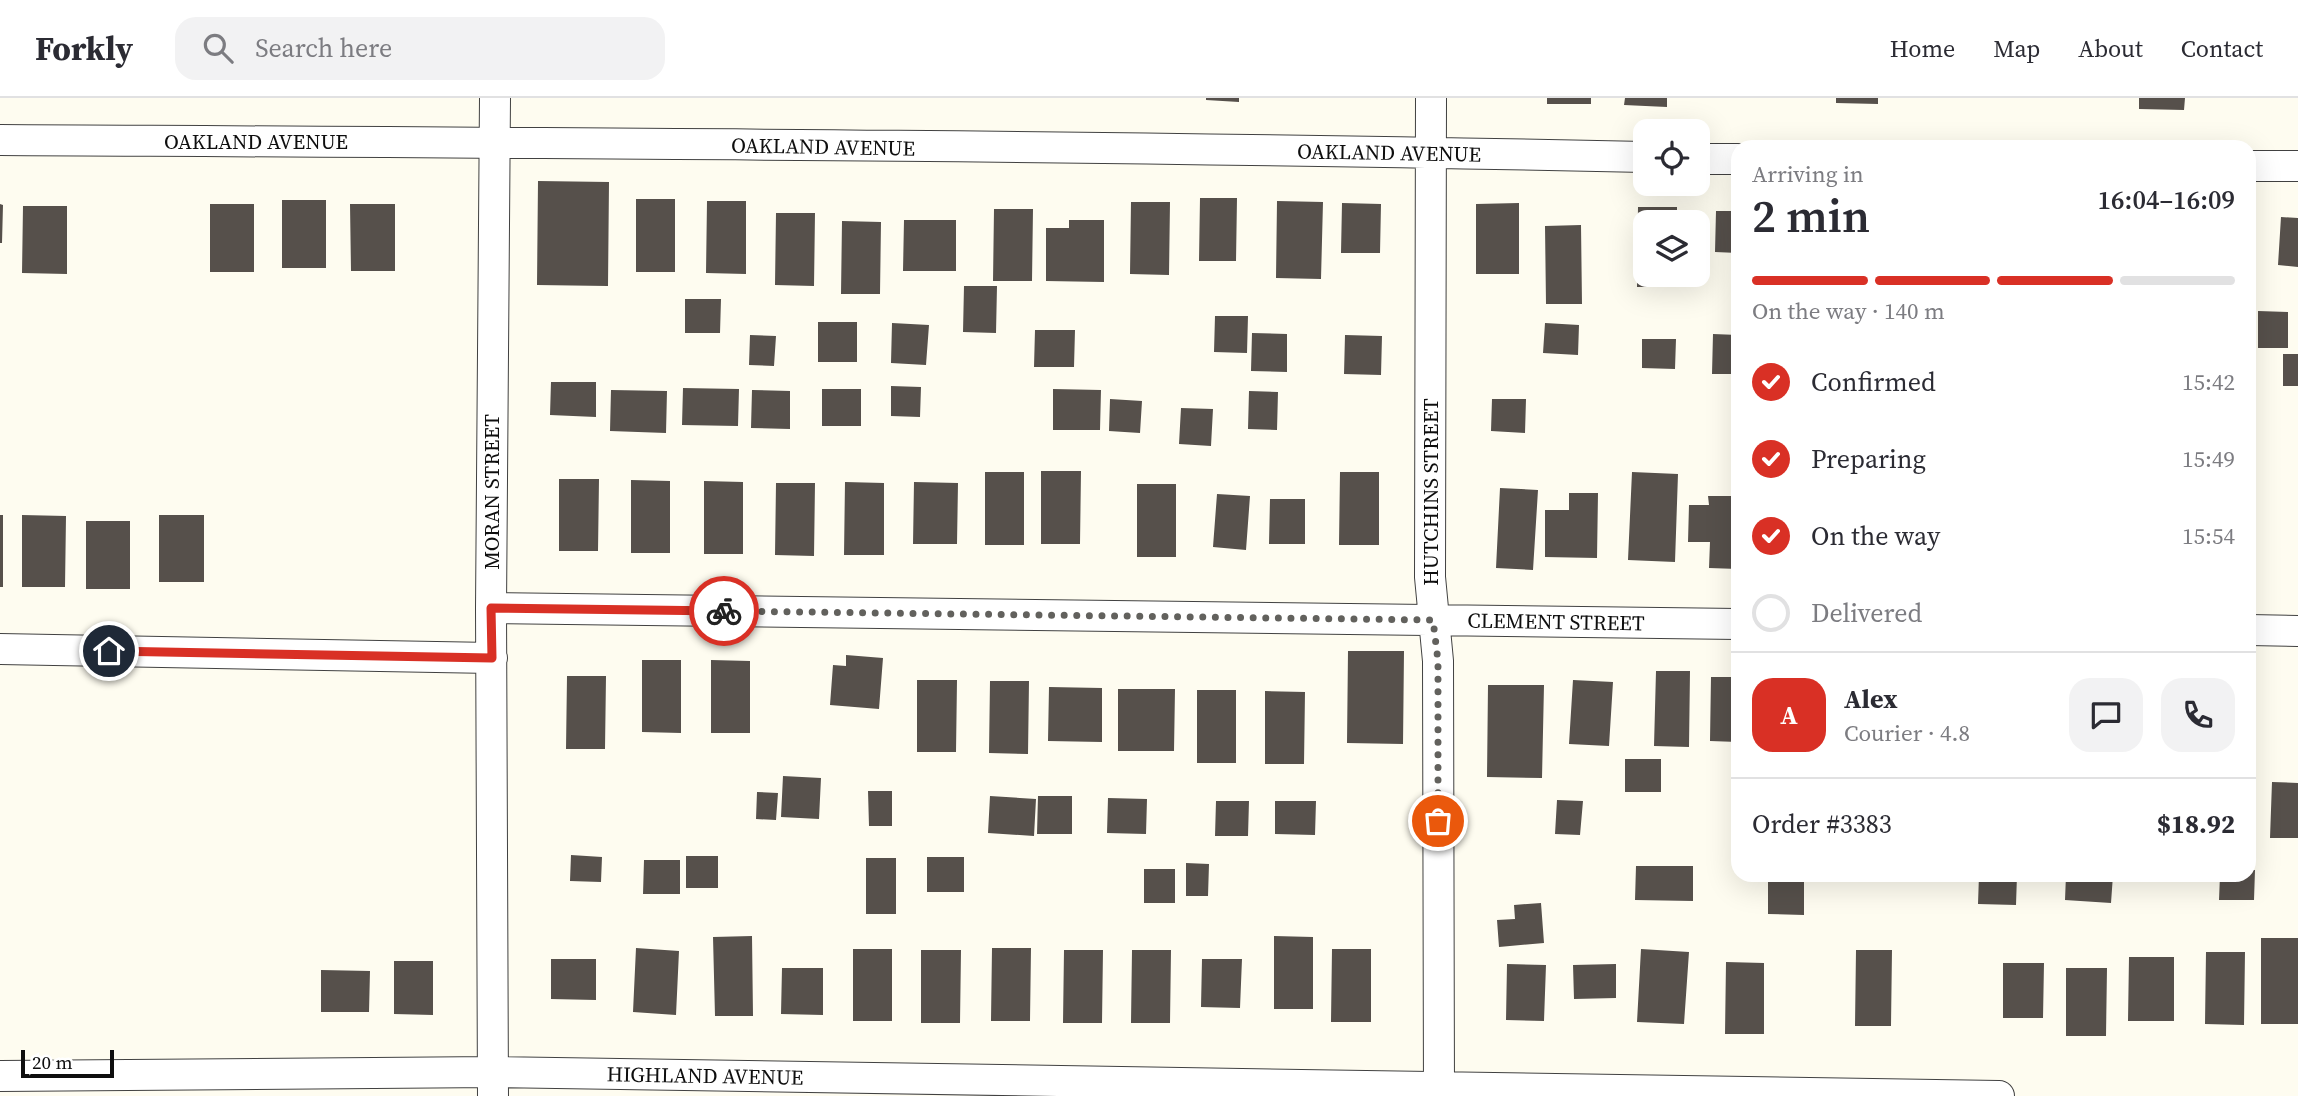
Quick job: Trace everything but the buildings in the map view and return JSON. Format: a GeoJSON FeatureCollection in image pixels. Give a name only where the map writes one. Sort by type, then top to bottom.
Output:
{"type":"FeatureCollection","features":[{"type":"Feature","properties":{"kind":"street","name":"MORAN STREET"},"geometry":{"type":"LineString","coordinates":[[493,1084],[491,608],[495,98]]}},
{"type":"Feature","properties":{"kind":"street","name":"HUTCHINS STREET"},"geometry":{"type":"LineString","coordinates":[[1432,98],[1430,577],[1438,661],[1439,1092]]}},
{"type":"Feature","properties":{"kind":"street","name":"OAKLAND AVENUE"},"geometry":{"type":"LineString","coordinates":[[0,141],[494,143],[1633,157]]}},
{"type":"Feature","properties":{"kind":"street"},"geometry":{"type":"LineString","coordinates":[[1710,159],[1731,159]]}},
{"type":"Feature","properties":{"kind":"street"},"geometry":{"type":"LineString","coordinates":[[2256,166],[2298,166]]}},
{"type":"Feature","properties":{"kind":"street","name":"CLEMENT STREET"},"geometry":{"type":"LineString","coordinates":[[491,608],[1731,624]]}},
{"type":"Feature","properties":{"kind":"street"},"geometry":{"type":"LineString","coordinates":[[2256,630],[2298,631]]}},
{"type":"Feature","properties":{"kind":"street"},"geometry":{"type":"LineString","coordinates":[[0,649],[492,658]]}},
{"type":"Feature","properties":{"kind":"street","name":"HIGHLAND AVENUE"},"geometry":{"type":"LineString","coordinates":[[0,1076],[493,1084],[1999,1096]]}},
{"type":"Feature","properties":{"kind":"way so far"},"geometry":{"type":"LineString","coordinates":[[724,611],[1433,620],[1438,661],[1438,821]]}},
{"type":"Feature","properties":{"kind":"route"},"geometry":{"type":"LineString","coordinates":[[109,651],[492,658],[491,608],[724,611]]}}]}
